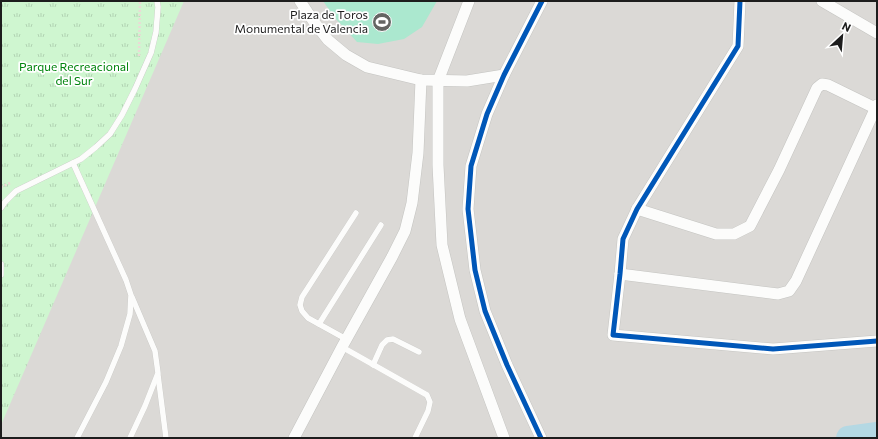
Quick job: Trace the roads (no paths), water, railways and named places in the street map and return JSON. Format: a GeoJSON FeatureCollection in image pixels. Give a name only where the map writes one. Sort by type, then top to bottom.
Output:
{"type":"FeatureCollection","features":[{"type":"Feature","properties":{"kind":"street"},"geometry":{"type":"LineString","coordinates":[[300,1],[328,40],[346,55],[367,67],[421,80],[438,81],[467,81],[504,75]]}},
{"type":"Feature","properties":{"kind":"street"},"geometry":{"type":"LineString","coordinates":[[469,1],[438,81],[438,165],[442,245],[460,319],[504,438]]}},
{"type":"Feature","properties":{"kind":"street"},"geometry":{"type":"LineString","coordinates":[[542,1],[504,75],[487,114],[471,166],[468,209],[475,270],[485,311],[507,365],[542,438]]}},
{"type":"Feature","properties":{"kind":"street"},"geometry":{"type":"LineString","coordinates":[[740,1],[738,46],[637,209],[623,239],[613,334],[773,349],[877,341]]}},
{"type":"Feature","properties":{"kind":"street"},"geometry":{"type":"LineString","coordinates":[[822,1],[877,33]]}},
{"type":"Feature","properties":{"kind":"street"},"geometry":{"type":"LineString","coordinates":[[294,438],[405,231],[412,203],[418,154],[421,80]]}},
{"type":"Feature","properties":{"kind":"street"},"geometry":{"type":"LineString","coordinates":[[620,274],[778,294],[789,291],[796,281],[876,106],[828,85],[822,84],[817,88],[779,170],[750,226],[734,234],[716,234],[637,209]]}},
{"type":"Feature","properties":{"kind":"lane"},"geometry":{"type":"LineString","coordinates":[[1,208],[3,202],[16,191],[81,159],[110,134],[122,115],[151,53],[156,32],[157,1]]}},
{"type":"Feature","properties":{"kind":"lane"},"geometry":{"type":"LineString","coordinates":[[73,163],[126,280],[155,351],[166,438]]}},
{"type":"Feature","properties":{"kind":"lane"},"geometry":{"type":"LineString","coordinates":[[356,213],[302,297],[300,304],[302,311],[308,318],[319,324],[373,365],[427,395],[430,402],[428,411],[416,438]]}},
{"type":"Feature","properties":{"kind":"lane"},"geometry":{"type":"LineString","coordinates":[[319,324],[381,226]]}},
{"type":"Feature","properties":{"kind":"lane"},"geometry":{"type":"LineString","coordinates":[[1,264],[1,276]]}},
{"type":"Feature","properties":{"kind":"lane"},"geometry":{"type":"LineString","coordinates":[[77,438],[106,382],[121,346],[130,314],[131,295]]}},
{"type":"Feature","properties":{"kind":"lane"},"geometry":{"type":"LineString","coordinates":[[373,365],[382,345],[387,340],[393,339],[419,352]]}},
{"type":"Feature","properties":{"kind":"lane"},"geometry":{"type":"LineString","coordinates":[[130,438],[145,406],[158,372]]}},
{"type":"Feature","properties":{"kind":"waterway"},"geometry":{"type":"LineString","coordinates":[[848,438],[877,434]]}},
{"type":"Feature","properties":{"kind":"place","name":"Plaza de Toros Monumental de Valencia"},"geometry":{"type":"Point","coordinates":[382,22]}},
{"type":"Feature","properties":{"kind":"park label","name":"Parque Recreacional del Sur"},"geometry":{"type":"Point","coordinates":[74,74]}}]}
